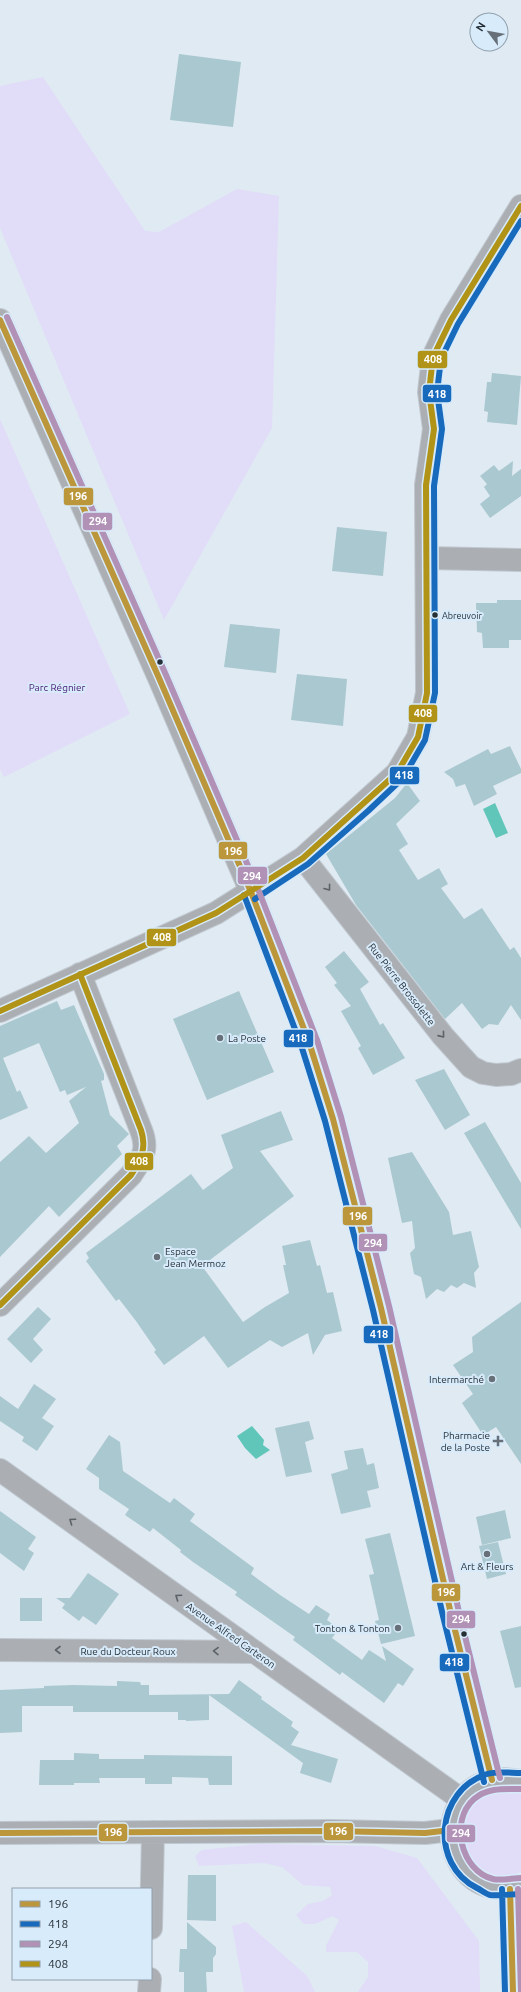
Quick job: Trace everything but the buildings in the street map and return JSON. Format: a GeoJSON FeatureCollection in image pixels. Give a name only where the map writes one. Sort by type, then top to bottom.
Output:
{"type":"FeatureCollection","features":[{"type":"Feature","properties":{"kind":"street"},"geometry":{"type":"LineString","coordinates":[[0,1011],[216,913],[303,858],[397,773],[418,736],[427,692],[426,485],[434,429],[429,392],[433,357],[451,320],[521,206]]}},
{"type":"Feature","properties":{"kind":"street"},"geometry":{"type":"LineString","coordinates":[[0,320],[159,678],[251,892],[309,1042],[333,1119],[381,1308],[451,1614],[492,1780]]}},
{"type":"Feature","properties":{"kind":"street"},"geometry":{"type":"LineString","coordinates":[[427,558],[521,560]]}},
{"type":"Feature","properties":{"kind":"street","name":"Rue Pierre Brossolette"},"geometry":{"type":"LineString","coordinates":[[303,858],[442,1036],[471,1068],[483,1073],[496,1075],[511,1074],[521,1070]]}},
{"type":"Feature","properties":{"kind":"street"},"geometry":{"type":"LineString","coordinates":[[0,1305],[131,1175],[144,1153],[145,1141],[80,974]]}},
{"type":"Feature","properties":{"kind":"street","name":"Avenue Alfred Carteron"},"geometry":{"type":"LineString","coordinates":[[0,1470],[462,1800]]}},
{"type":"Feature","properties":{"kind":"street","name":"Rue du Docteur Roux"},"geometry":{"type":"LineString","coordinates":[[0,1650],[255,1652]]}},
{"type":"Feature","properties":{"kind":"street"},"geometry":{"type":"LineString","coordinates":[[513,1992],[515,1887],[491,1887],[474,1879],[461,1866],[453,1849],[451,1830],[454,1814],[462,1800],[476,1788],[492,1780],[508,1778],[521,1780]]}},
{"type":"Feature","properties":{"kind":"street"},"geometry":{"type":"LineString","coordinates":[[0,1833],[330,1831],[425,1833],[451,1830]]}},
{"type":"Feature","properties":{"kind":"street"},"geometry":{"type":"LineString","coordinates":[[152,1888],[153,1832]]}},
{"type":"Feature","properties":{"kind":"street"},"geometry":{"type":"LineString","coordinates":[[149,1992],[150,1980]]}},
{"type":"Feature","properties":{"kind":"green space"},"geometry":{"type":"Polygon","coordinates":[[[43,77],[145,231],[159,232],[237,189],[279,196],[272,428],[164,620],[0,228],[0,86],[43,77]]]}},
{"type":"Feature","properties":{"kind":"green space","name":"Parc Régnier"},"geometry":{"type":"Polygon","coordinates":[[[0,419],[130,714],[4,777],[0,769],[0,419]]]}},
{"type":"Feature","properties":{"kind":"green space"},"geometry":{"type":"Polygon","coordinates":[[[516,1791],[521,1793],[521,1872],[502,1876],[487,1871],[474,1861],[466,1847],[463,1831],[466,1815],[476,1801],[492,1792],[516,1791]]]}},
{"type":"Feature","properties":{"kind":"green space"},"geometry":{"type":"Polygon","coordinates":[[[259,1844],[375,1846],[417,1858],[479,1941],[480,1992],[358,1992],[368,1977],[368,1962],[357,1952],[326,1952],[326,1946],[339,1920],[333,1916],[315,1924],[304,1924],[296,1915],[308,1904],[323,1901],[332,1895],[330,1887],[303,1885],[282,1867],[264,1863],[199,1866],[195,1856],[202,1850],[259,1844]]]}},
{"type":"Feature","properties":{"kind":"green space"},"geometry":{"type":"Polygon","coordinates":[[[246,1922],[307,1976],[315,1992],[244,1992],[232,1926],[246,1922]]]}},
{"type":"Feature","properties":{"kind":"shaded area"},"geometry":{"type":"Polygon","coordinates":[[[495,803],[508,833],[496,838],[483,809],[495,803]]]}},
{"type":"Feature","properties":{"kind":"shaded area"},"geometry":{"type":"Polygon","coordinates":[[[252,1426],[264,1440],[263,1445],[270,1450],[256,1459],[245,1448],[237,1436],[252,1426]]]}},
{"type":"Feature","properties":{"kind":"transit line","name":"408"},"geometry":{"type":"LineString","coordinates":[[0,1011],[216,913],[303,858],[397,773],[418,737],[427,693],[426,485],[434,429],[429,392],[433,357],[451,320],[521,206]]}},
{"type":"Feature","properties":{"kind":"transit line","name":"418"},"geometry":{"type":"LineString","coordinates":[[255,899],[308,864],[368,811],[403,778],[425,740],[435,693],[434,486],[442,429],[437,392],[441,359],[458,324],[521,221]]}},
{"type":"Feature","properties":{"kind":"transit line","name":"294"},"geometry":{"type":"LineString","coordinates":[[7,317],[166,675],[258,889],[317,1040],[341,1117],[389,1306],[459,1612],[500,1778]]}},
{"type":"Feature","properties":{"kind":"transit line","name":"196"},"geometry":{"type":"LineString","coordinates":[[0,320],[159,678],[251,892],[309,1042],[333,1119],[381,1308],[451,1614],[492,1780]]}},
{"type":"Feature","properties":{"kind":"transit line","name":"418"},"geometry":{"type":"LineString","coordinates":[[244,895],[301,1045],[325,1121],[373,1310],[443,1616],[484,1782]]}},
{"type":"Feature","properties":{"kind":"transit line","name":"408"},"geometry":{"type":"LineString","coordinates":[[0,1305],[131,1175],[142,1154],[143,1136],[141,1130],[80,974]]}},
{"type":"Feature","properties":{"kind":"transit line","name":"418"},"geometry":{"type":"LineString","coordinates":[[521,1773],[491,1773],[470,1783],[457,1795],[449,1811],[445,1828],[446,1846],[451,1862],[462,1877],[490,1895],[521,1894]]}},
{"type":"Feature","properties":{"kind":"transit line","name":"294"},"geometry":{"type":"LineString","coordinates":[[521,1789],[503,1789],[485,1792],[479,1795],[466,1808],[462,1820],[461,1832],[462,1844],[466,1856],[473,1866],[482,1874],[496,1880],[521,1878]]}},
{"type":"Feature","properties":{"kind":"transit line","name":"196"},"geometry":{"type":"LineString","coordinates":[[0,1833],[330,1831],[425,1833],[451,1830]]}},
{"type":"Feature","properties":{"kind":"transit line","name":"418"},"geometry":{"type":"LineString","coordinates":[[502,1889],[505,1992]]}},
{"type":"Feature","properties":{"kind":"transit line","name":"196"},"geometry":{"type":"LineString","coordinates":[[510,1889],[513,1992]]}},
{"type":"Feature","properties":{"kind":"transit line","name":"294"},"geometry":{"type":"LineString","coordinates":[[518,1889],[521,1992]]}},
{"type":"Feature","properties":{"kind":"place","name":"Abreuvoir"},"geometry":{"type":"Point","coordinates":[435,615]}},
{"type":"Feature","properties":{"kind":"place","name":"La Poste"},"geometry":{"type":"Point","coordinates":[220,1038]}},
{"type":"Feature","properties":{"kind":"place","name":"Espace Jean Mermoz"},"geometry":{"type":"Point","coordinates":[157,1257]}},
{"type":"Feature","properties":{"kind":"place","name":"Intermarché"},"geometry":{"type":"Point","coordinates":[492,1379]}},
{"type":"Feature","properties":{"kind":"place","name":"Pharmacie de la Poste"},"geometry":{"type":"Point","coordinates":[498,1441]}},
{"type":"Feature","properties":{"kind":"place","name":"Art & Fleurs"},"geometry":{"type":"Point","coordinates":[487,1554]}},
{"type":"Feature","properties":{"kind":"place","name":"Tonton & Tonton"},"geometry":{"type":"Point","coordinates":[398,1628]}}]}
